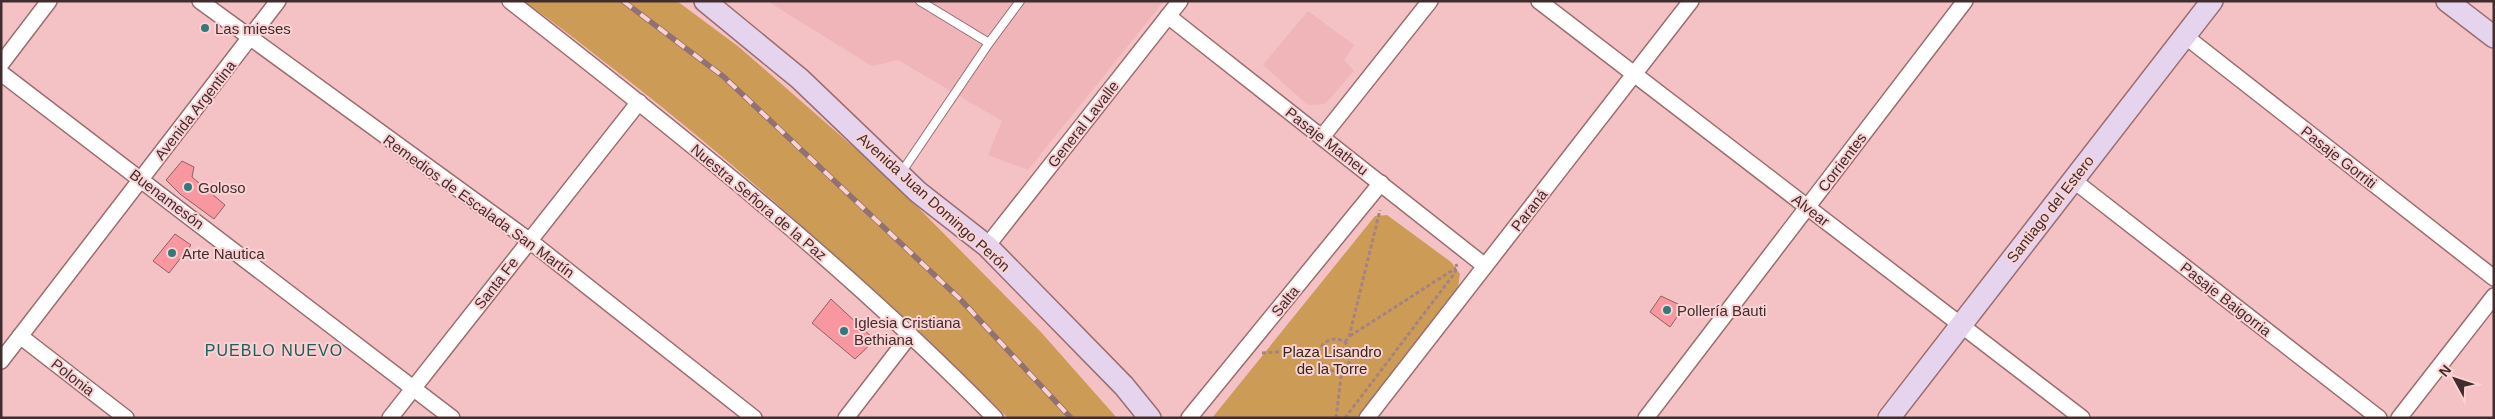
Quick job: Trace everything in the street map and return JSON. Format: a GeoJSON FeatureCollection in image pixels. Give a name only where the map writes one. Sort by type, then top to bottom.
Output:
{"type":"FeatureCollection","features":[{"type":"Feature","properties":{"kind":"street"},"geometry":{"type":"LineString","coordinates":[[1,64],[49,1]]}},
{"type":"Feature","properties":{"kind":"street","name":"Remedios de Escalada San Martín"},"geometry":{"type":"LineString","coordinates":[[200,1],[530,241],[754,418]]}},
{"type":"Feature","properties":{"kind":"street","name":"Avenida Argentina"},"geometry":{"type":"LineString","coordinates":[[2,356],[20,336],[278,1]]}},
{"type":"Feature","properties":{"kind":"street","name":"Nuestra Señora de la Paz"},"geometry":{"type":"LineString","coordinates":[[510,1],[639,102],[821,255],[910,335],[995,418]]}},
{"type":"Feature","properties":{"kind":"street","name":"Avenida Juan Domingo Perón"},"geometry":{"type":"LineString","coordinates":[[705,1],[800,79],[918,192],[987,246],[1124,386],[1150,418]]}},
{"type":"Feature","properties":{"kind":"street","name":"General Lavalle"},"geometry":{"type":"LineString","coordinates":[[987,246],[1180,1]]}},
{"type":"Feature","properties":{"kind":"street"},"geometry":{"type":"LineString","coordinates":[[1322,137],[1430,1]]}},
{"type":"Feature","properties":{"kind":"street","name":"Alvear"},"geometry":{"type":"LineString","coordinates":[[1539,1],[2082,418]]}},
{"type":"Feature","properties":{"kind":"street","name":"Paraná"},"geometry":{"type":"LineString","coordinates":[[1366,418],[1480,262],[1634,74],[1691,1]]}},
{"type":"Feature","properties":{"kind":"street","name":"Corrientes"},"geometry":{"type":"LineString","coordinates":[[1646,418],[1965,1]]}},
{"type":"Feature","properties":{"kind":"street","name":"Santiago del Estero"},"geometry":{"type":"LineString","coordinates":[[1889,418],[2212,1]]}},
{"type":"Feature","properties":{"kind":"street"},"geometry":{"type":"LineString","coordinates":[[2447,1],[2494,37]]}},
{"type":"Feature","properties":{"kind":"street","name":"Pasaje Matheu"},"geometry":{"type":"LineString","coordinates":[[1168,16],[1480,262]]}},
{"type":"Feature","properties":{"kind":"street","name":"Pasaje Gorriti"},"geometry":{"type":"LineString","coordinates":[[2185,36],[2494,278]]}},
{"type":"Feature","properties":{"kind":"street","name":"Buenamesón"},"geometry":{"type":"LineString","coordinates":[[1,72],[452,418]]}},
{"type":"Feature","properties":{"kind":"street","name":"Santa Fe"},"geometry":{"type":"LineString","coordinates":[[390,418],[639,102]]}},
{"type":"Feature","properties":{"kind":"street","name":"Pasaje Baigorria"},"geometry":{"type":"LineString","coordinates":[[2073,180],[2379,418]]}},
{"type":"Feature","properties":{"kind":"street","name":"Salta"},"geometry":{"type":"LineString","coordinates":[[1189,418],[1381,183]]}},
{"type":"Feature","properties":{"kind":"street"},"geometry":{"type":"LineString","coordinates":[[2399,418],[2494,296]]}},
{"type":"Feature","properties":{"kind":"street"},"geometry":{"type":"LineString","coordinates":[[846,418],[910,335]]}},
{"type":"Feature","properties":{"kind":"street","name":"Polonia"},"geometry":{"type":"LineString","coordinates":[[20,336],[126,418]]}},
{"type":"Feature","properties":{"kind":"lane"},"geometry":{"type":"LineString","coordinates":[[920,1],[989,43]]}},
{"type":"Feature","properties":{"kind":"lane"},"geometry":{"type":"LineString","coordinates":[[900,175],[989,43],[1020,1]]}},
{"type":"Feature","properties":{"kind":"path"},"geometry":{"type":"LineString","coordinates":[[1345,342],[1349,336],[1381,208],[1381,183]]}},
{"type":"Feature","properties":{"kind":"path"},"geometry":{"type":"LineString","coordinates":[[1349,336],[1458,267],[1480,262]]}},
{"type":"Feature","properties":{"kind":"path"},"geometry":{"type":"LineString","coordinates":[[1345,418],[1458,267]]}},
{"type":"Feature","properties":{"kind":"path"},"geometry":{"type":"LineString","coordinates":[[1241,355],[1319,349],[1328,340],[1340,339],[1345,342],[1349,347],[1350,360],[1342,369],[1336,418]]}},
{"type":"Feature","properties":{"kind":"path"},"geometry":{"type":"LineString","coordinates":[[1319,349],[1320,362],[1324,367],[1330,370],[1342,369]]}},
{"type":"Feature","properties":{"kind":"shaded area"},"geometry":{"type":"Polygon","coordinates":[[[767,1],[1164,1],[1028,170],[988,155],[1002,121],[898,60],[872,66],[767,1]]]}},
{"type":"Feature","properties":{"kind":"shaded area"},"geometry":{"type":"Polygon","coordinates":[[[1308,11],[1354,45],[1344,60],[1354,71],[1325,104],[1308,105],[1263,65],[1308,11]]]}},
{"type":"Feature","properties":{"kind":"green space"},"geometry":{"type":"Polygon","coordinates":[[[523,1],[677,1],[739,47],[889,178],[1040,331],[1117,418],[1008,418],[870,287],[775,202],[629,81],[564,30],[523,1]]]}},
{"type":"Feature","properties":{"kind":"green space","name":"Plaza Lisandro de la Torre"},"geometry":{"type":"Polygon","coordinates":[[[1387,215],[1451,262],[1460,274],[1458,288],[1359,418],[1212,418],[1375,216],[1387,215]]]}},
{"type":"Feature","properties":{"kind":"building","name":"Goloso"},"geometry":{"type":"Polygon","coordinates":[[[182,161],[194,167],[192,177],[225,205],[214,219],[180,194],[166,180],[182,161]]]}},
{"type":"Feature","properties":{"kind":"building","name":"Arte Nautica"},"geometry":{"type":"Polygon","coordinates":[[[175,234],[191,245],[169,273],[153,261],[175,234]]]}},
{"type":"Feature","properties":{"kind":"building","name":"Pollería Bauti"},"geometry":{"type":"Polygon","coordinates":[[[1661,296],[1684,307],[1670,327],[1650,312],[1661,296]]]}},
{"type":"Feature","properties":{"kind":"building","name":"Iglesia Cristiana Bethiana"},"geometry":{"type":"Polygon","coordinates":[[[831,299],[875,340],[855,359],[812,323],[831,299]]]}},
{"type":"Feature","properties":{"kind":"railway"},"geometry":{"type":"LineString","coordinates":[[623,1],[724,77],[960,299],[1071,418]]}},
{"type":"Feature","properties":{"kind":"place","name":"Las mieses"},"geometry":{"type":"Point","coordinates":[205,28]}},
{"type":"Feature","properties":{"kind":"place","name":"Goloso"},"geometry":{"type":"Point","coordinates":[188,187]}},
{"type":"Feature","properties":{"kind":"place","name":"Arte Nautica"},"geometry":{"type":"Point","coordinates":[172,253]}},
{"type":"Feature","properties":{"kind":"place","name":"Pollería Bauti"},"geometry":{"type":"Point","coordinates":[1667,310]}},
{"type":"Feature","properties":{"kind":"place","name":"Iglesia Cristiana Bethiana"},"geometry":{"type":"Point","coordinates":[844,331]}},
{"type":"Feature","properties":{"kind":"district","name":"PUEBLO NUEVO"},"geometry":{"type":"Point","coordinates":[274,350]}}]}
